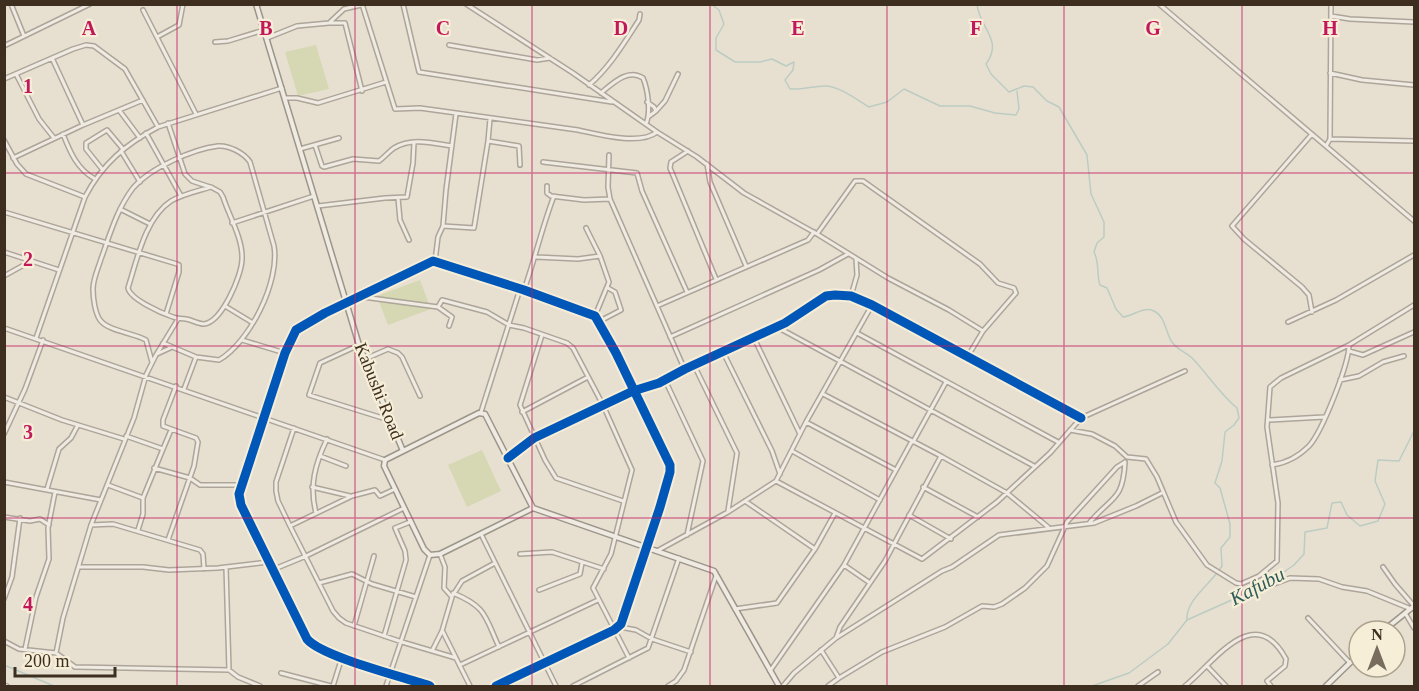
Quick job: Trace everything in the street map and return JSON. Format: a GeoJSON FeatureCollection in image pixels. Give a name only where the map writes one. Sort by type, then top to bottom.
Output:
{"type":"FeatureCollection","features":[{"type":"Feature","properties":{"kind":"main road","name":"Kabushi Road"},"geometry":{"type":"LineString","coordinates":[[256,4],[359,345],[403,450],[481,412]]}},
{"type":"Feature","properties":{"kind":"main road"},"geometry":{"type":"LineString","coordinates":[[481,412],[487,416],[533,508],[678,558],[717,574],[781,687]]}},
{"type":"Feature","properties":{"kind":"main road"},"geometry":{"type":"LineString","coordinates":[[403,450],[385,460],[384,466],[425,552],[430,555],[440,554],[533,508]]}},
{"type":"Feature","properties":{"kind":"main road"},"geometry":{"type":"LineString","coordinates":[[1398,619],[1413,607]]}},
{"type":"Feature","properties":{"kind":"main road"},"geometry":{"type":"LineString","coordinates":[[1326,687],[1347,666]]}},
{"type":"Feature","properties":{"kind":"street"},"geometry":{"type":"LineString","coordinates":[[11,4],[24,36]]}},
{"type":"Feature","properties":{"kind":"street"},"geometry":{"type":"LineString","coordinates":[[4,46],[90,4]]}},
{"type":"Feature","properties":{"kind":"street"},"geometry":{"type":"LineString","coordinates":[[157,37],[179,25],[183,4]]}},
{"type":"Feature","properties":{"kind":"street"},"geometry":{"type":"LineString","coordinates":[[403,4],[419,72],[614,102]]}},
{"type":"Feature","properties":{"kind":"street"},"geometry":{"type":"LineString","coordinates":[[466,4],[550,58],[657,132],[688,150],[744,193],[899,284],[949,310],[983,332]]}},
{"type":"Feature","properties":{"kind":"street"},"geometry":{"type":"LineString","coordinates":[[1159,4],[1414,221]]}},
{"type":"Feature","properties":{"kind":"street"},"geometry":{"type":"LineString","coordinates":[[1326,146],[1330,139],[1331,4]]}},
{"type":"Feature","properties":{"kind":"street"},"geometry":{"type":"LineString","coordinates":[[329,23],[344,9],[362,5],[395,109],[420,108],[578,130],[602,137],[640,138],[649,137],[657,132]]}},
{"type":"Feature","properties":{"kind":"street"},"geometry":{"type":"LineString","coordinates":[[143,10],[196,114]]}},
{"type":"Feature","properties":{"kind":"street"},"geometry":{"type":"LineString","coordinates":[[589,85],[618,52],[639,20],[640,14]]}},
{"type":"Feature","properties":{"kind":"street"},"geometry":{"type":"LineString","coordinates":[[1331,16],[1414,22]]}},
{"type":"Feature","properties":{"kind":"street"},"geometry":{"type":"LineString","coordinates":[[267,38],[297,26],[345,22],[362,91]]}},
{"type":"Feature","properties":{"kind":"street"},"geometry":{"type":"LineString","coordinates":[[215,42],[228,41],[264,30]]}},
{"type":"Feature","properties":{"kind":"street"},"geometry":{"type":"LineString","coordinates":[[449,45],[537,60],[550,58]]}},
{"type":"Feature","properties":{"kind":"street"},"geometry":{"type":"LineString","coordinates":[[4,79],[82,46],[97,47],[125,69],[158,127]]}},
{"type":"Feature","properties":{"kind":"street"},"geometry":{"type":"LineString","coordinates":[[52,58],[83,125]]}},
{"type":"Feature","properties":{"kind":"street"},"geometry":{"type":"LineString","coordinates":[[1330,73],[1362,80],[1414,85]]}},
{"type":"Feature","properties":{"kind":"street"},"geometry":{"type":"LineString","coordinates":[[16,74],[39,119],[54,138]]}},
{"type":"Feature","properties":{"kind":"street"},"geometry":{"type":"LineString","coordinates":[[648,117],[665,101],[678,74]]}},
{"type":"Feature","properties":{"kind":"street"},"geometry":{"type":"LineString","coordinates":[[601,93],[619,78],[638,75],[643,78],[646,85],[648,117],[646,124]]}},
{"type":"Feature","properties":{"kind":"street"},"geometry":{"type":"LineString","coordinates":[[285,98],[318,103],[386,82]]}},
{"type":"Feature","properties":{"kind":"street"},"geometry":{"type":"LineString","coordinates":[[36,338],[85,197],[102,169],[122,150],[158,127],[282,88]]}},
{"type":"Feature","properties":{"kind":"street"},"geometry":{"type":"LineString","coordinates":[[14,158],[54,138],[143,100]]}},
{"type":"Feature","properties":{"kind":"street"},"geometry":{"type":"LineString","coordinates":[[647,102],[656,111]]}},
{"type":"Feature","properties":{"kind":"street"},"geometry":{"type":"LineString","coordinates":[[119,110],[140,138]]}},
{"type":"Feature","properties":{"kind":"street"},"geometry":{"type":"LineString","coordinates":[[435,261],[438,237],[443,226],[456,114]]}},
{"type":"Feature","properties":{"kind":"street"},"geometry":{"type":"LineString","coordinates":[[443,226],[474,228],[490,119]]}},
{"type":"Feature","properties":{"kind":"street"},"geometry":{"type":"LineString","coordinates":[[168,123],[188,178],[192,182],[211,187],[222,194],[242,258],[241,268],[225,306],[212,321],[200,324],[185,318],[171,317],[128,291],[151,224],[166,205],[181,196],[211,187]]}},
{"type":"Feature","properties":{"kind":"street"},"geometry":{"type":"LineString","coordinates":[[102,169],[86,149],[86,143],[107,130],[122,150],[140,182]]}},
{"type":"Feature","properties":{"kind":"street"},"geometry":{"type":"LineString","coordinates":[[146,133],[181,196]]}},
{"type":"Feature","properties":{"kind":"street"},"geometry":{"type":"LineString","coordinates":[[63,134],[78,165],[84,172],[95,178]]}},
{"type":"Feature","properties":{"kind":"street"},"geometry":{"type":"LineString","coordinates":[[1312,134],[1232,226],[1302,288],[1309,296],[1312,312]]}},
{"type":"Feature","properties":{"kind":"street"},"geometry":{"type":"LineString","coordinates":[[300,149],[339,138]]}},
{"type":"Feature","properties":{"kind":"street"},"geometry":{"type":"LineString","coordinates":[[1330,139],[1414,141]]}},
{"type":"Feature","properties":{"kind":"street"},"geometry":{"type":"LineString","coordinates":[[4,140],[20,168],[29,176],[85,197]]}},
{"type":"Feature","properties":{"kind":"street"},"geometry":{"type":"LineString","coordinates":[[488,141],[519,146],[520,165]]}},
{"type":"Feature","properties":{"kind":"street"},"geometry":{"type":"LineString","coordinates":[[315,145],[322,166],[325,167],[353,159],[379,161],[396,147],[414,142],[452,146]]}},
{"type":"Feature","properties":{"kind":"street"},"geometry":{"type":"LineString","coordinates":[[318,206],[408,196],[414,142]]}},
{"type":"Feature","properties":{"kind":"street"},"geometry":{"type":"LineString","coordinates":[[152,362],[146,340],[101,322],[94,298],[93,283],[120,209],[140,182],[163,165],[220,146],[243,154],[250,162],[276,257],[273,275],[254,323],[242,340],[219,360],[196,357],[163,343]]}},
{"type":"Feature","properties":{"kind":"street"},"geometry":{"type":"LineString","coordinates":[[688,150],[671,162],[670,168],[716,279]]}},
{"type":"Feature","properties":{"kind":"street"},"geometry":{"type":"LineString","coordinates":[[609,155],[610,199],[685,369]]}},
{"type":"Feature","properties":{"kind":"street"},"geometry":{"type":"LineString","coordinates":[[543,162],[636,172],[642,191],[687,292]]}},
{"type":"Feature","properties":{"kind":"street"},"geometry":{"type":"LineString","coordinates":[[707,164],[710,182],[746,266]]}},
{"type":"Feature","properties":{"kind":"street"},"geometry":{"type":"LineString","coordinates":[[656,306],[808,240],[855,181],[867,182],[901,209],[980,264],[998,283],[1016,290],[983,332],[968,356]]}},
{"type":"Feature","properties":{"kind":"street"},"geometry":{"type":"LineString","coordinates":[[547,186],[548,194],[554,196],[584,200],[610,199]]}},
{"type":"Feature","properties":{"kind":"street"},"geometry":{"type":"LineString","coordinates":[[232,223],[314,195]]}},
{"type":"Feature","properties":{"kind":"street"},"geometry":{"type":"LineString","coordinates":[[481,412],[509,325],[536,257],[539,236],[554,196]]}},
{"type":"Feature","properties":{"kind":"street"},"geometry":{"type":"LineString","coordinates":[[398,198],[399,220],[409,240]]}},
{"type":"Feature","properties":{"kind":"street"},"geometry":{"type":"LineString","coordinates":[[120,209],[151,224]]}},
{"type":"Feature","properties":{"kind":"street"},"geometry":{"type":"LineString","coordinates":[[4,212],[179,265],[166,314]]}},
{"type":"Feature","properties":{"kind":"street"},"geometry":{"type":"LineString","coordinates":[[586,228],[600,256],[609,282],[595,316]]}},
{"type":"Feature","properties":{"kind":"street"},"geometry":{"type":"LineString","coordinates":[[4,252],[59,270]]}},
{"type":"Feature","properties":{"kind":"street"},"geometry":{"type":"LineString","coordinates":[[670,337],[819,270],[848,254]]}},
{"type":"Feature","properties":{"kind":"street"},"geometry":{"type":"LineString","coordinates":[[1288,322],[1312,312],[1414,255]]}},
{"type":"Feature","properties":{"kind":"street"},"geometry":{"type":"LineString","coordinates":[[536,257],[578,260],[600,256]]}},
{"type":"Feature","properties":{"kind":"street"},"geometry":{"type":"LineString","coordinates":[[851,296],[857,278],[856,259]]}},
{"type":"Feature","properties":{"kind":"street"},"geometry":{"type":"LineString","coordinates":[[4,276],[31,261]]}},
{"type":"Feature","properties":{"kind":"street"},"geometry":{"type":"LineString","coordinates":[[430,687],[313,646],[307,639],[272,570],[238,494],[285,353],[296,330],[423,264],[435,261],[595,316],[600,321],[669,461],[670,469],[647,548],[619,627],[496,687]]}},
{"type":"Feature","properties":{"kind":"street"},"geometry":{"type":"LineString","coordinates":[[600,321],[621,310],[615,292],[608,288]]}},
{"type":"Feature","properties":{"kind":"street"},"geometry":{"type":"LineString","coordinates":[[508,458],[534,438],[633,391],[665,380],[754,338],[777,327],[826,296],[835,295],[851,296],[872,305],[1081,418]]}},
{"type":"Feature","properties":{"kind":"street"},"geometry":{"type":"LineString","coordinates":[[361,297],[438,308],[452,316],[449,326]]}},
{"type":"Feature","properties":{"kind":"street"},"geometry":{"type":"LineString","coordinates":[[438,308],[442,300],[487,312],[509,325],[524,328],[570,345],[588,377],[632,470],[616,537],[604,569],[593,588],[629,658]]}},
{"type":"Feature","properties":{"kind":"street"},"geometry":{"type":"LineString","coordinates":[[657,551],[728,512],[776,481],[806,422],[872,305]]}},
{"type":"Feature","properties":{"kind":"street"},"geometry":{"type":"LineString","coordinates":[[1071,430],[1092,434],[1115,446],[1127,457],[1146,459],[1158,477],[1176,522],[1190,544],[1207,565],[1241,584],[1254,579],[1276,563],[1278,503],[1267,431],[1269,390],[1274,382],[1349,345],[1414,305]]}},
{"type":"Feature","properties":{"kind":"street"},"geometry":{"type":"LineString","coordinates":[[225,306],[254,323]]}},
{"type":"Feature","properties":{"kind":"street"},"geometry":{"type":"LineString","coordinates":[[171,317],[173,329]]}},
{"type":"Feature","properties":{"kind":"street"},"geometry":{"type":"LineString","coordinates":[[56,653],[63,618],[92,525],[134,418],[146,375],[178,319]]}},
{"type":"Feature","properties":{"kind":"street"},"geometry":{"type":"LineString","coordinates":[[777,327],[1034,466]]}},
{"type":"Feature","properties":{"kind":"street"},"geometry":{"type":"LineString","coordinates":[[4,328],[146,375],[385,460]]}},
{"type":"Feature","properties":{"kind":"street"},"geometry":{"type":"LineString","coordinates":[[1349,351],[1364,355],[1414,332]]}},
{"type":"Feature","properties":{"kind":"street"},"geometry":{"type":"LineString","coordinates":[[857,333],[1059,442]]}},
{"type":"Feature","properties":{"kind":"street"},"geometry":{"type":"LineString","coordinates":[[542,335],[521,401],[522,412],[534,438],[556,478],[623,501]]}},
{"type":"Feature","properties":{"kind":"street"},"geometry":{"type":"LineString","coordinates":[[754,338],[800,434]]}},
{"type":"Feature","properties":{"kind":"street"},"geometry":{"type":"LineString","coordinates":[[4,434],[43,340]]}},
{"type":"Feature","properties":{"kind":"street"},"geometry":{"type":"LineString","coordinates":[[242,340],[285,353]]}},
{"type":"Feature","properties":{"kind":"street"},"geometry":{"type":"LineString","coordinates":[[359,345],[320,363],[309,395],[389,420]]}},
{"type":"Feature","properties":{"kind":"street"},"geometry":{"type":"LineString","coordinates":[[1272,465],[1285,462],[1301,454],[1314,439],[1346,368],[1349,345]]}},
{"type":"Feature","properties":{"kind":"street"},"geometry":{"type":"LineString","coordinates":[[156,355],[171,348]]}},
{"type":"Feature","properties":{"kind":"street"},"geometry":{"type":"LineString","coordinates":[[365,359],[388,349],[399,354],[420,396]]}},
{"type":"Feature","properties":{"kind":"street"},"geometry":{"type":"LineString","coordinates":[[723,352],[772,451],[780,474]]}},
{"type":"Feature","properties":{"kind":"street"},"geometry":{"type":"LineString","coordinates":[[1340,380],[1359,376],[1383,362],[1404,356]]}},
{"type":"Feature","properties":{"kind":"street"},"geometry":{"type":"LineString","coordinates":[[184,389],[196,357]]}},
{"type":"Feature","properties":{"kind":"street"},"geometry":{"type":"LineString","coordinates":[[694,365],[738,453],[728,512]]}},
{"type":"Feature","properties":{"kind":"street"},"geometry":{"type":"LineString","coordinates":[[776,481],[922,559],[1007,493],[1081,418],[1185,371]]}},
{"type":"Feature","properties":{"kind":"street"},"geometry":{"type":"LineString","coordinates":[[522,412],[588,377]]}},
{"type":"Feature","properties":{"kind":"street"},"geometry":{"type":"LineString","coordinates":[[665,380],[703,461],[687,535]]}},
{"type":"Feature","properties":{"kind":"street"},"geometry":{"type":"LineString","coordinates":[[771,671],[844,565],[946,382]]}},
{"type":"Feature","properties":{"kind":"street"},"geometry":{"type":"LineString","coordinates":[[168,540],[190,478],[198,442],[196,438],[165,428],[162,423],[176,386]]}},
{"type":"Feature","properties":{"kind":"street"},"geometry":{"type":"LineString","coordinates":[[823,394],[1007,493],[1050,528]]}},
{"type":"Feature","properties":{"kind":"street"},"geometry":{"type":"LineString","coordinates":[[4,397],[78,425],[163,449]]}},
{"type":"Feature","properties":{"kind":"street"},"geometry":{"type":"LineString","coordinates":[[1268,420],[1324,417]]}},
{"type":"Feature","properties":{"kind":"street"},"geometry":{"type":"LineString","coordinates":[[806,422],[896,470]]}},
{"type":"Feature","properties":{"kind":"street"},"geometry":{"type":"LineString","coordinates":[[47,489],[59,449],[71,438],[78,425]]}},
{"type":"Feature","properties":{"kind":"street"},"geometry":{"type":"LineString","coordinates":[[294,428],[276,482],[278,501],[336,615],[342,621],[354,626],[456,658]]}},
{"type":"Feature","properties":{"kind":"street"},"geometry":{"type":"LineString","coordinates":[[138,530],[143,514],[144,498],[171,430]]}},
{"type":"Feature","properties":{"kind":"street"},"geometry":{"type":"LineString","coordinates":[[316,513],[312,487],[327,439]]}},
{"type":"Feature","properties":{"kind":"street"},"geometry":{"type":"LineString","coordinates":[[792,451],[880,500]]}},
{"type":"Feature","properties":{"kind":"street"},"geometry":{"type":"LineString","coordinates":[[320,456],[346,466]]}},
{"type":"Feature","properties":{"kind":"street"},"geometry":{"type":"LineString","coordinates":[[836,638],[840,627],[894,544],[941,456]]}},
{"type":"Feature","properties":{"kind":"street"},"geometry":{"type":"LineString","coordinates":[[1089,524],[1101,509],[1119,494],[1124,480],[1127,457]]}},
{"type":"Feature","properties":{"kind":"street"},"geometry":{"type":"LineString","coordinates":[[828,687],[882,652],[945,627],[982,606],[994,608],[1032,582],[1047,566],[1069,519],[1117,467],[1125,462]]}},
{"type":"Feature","properties":{"kind":"street"},"geometry":{"type":"LineString","coordinates":[[154,468],[190,478],[200,484],[241,485]]}},
{"type":"Feature","properties":{"kind":"street"},"geometry":{"type":"LineString","coordinates":[[4,482],[101,500]]}},
{"type":"Feature","properties":{"kind":"street"},"geometry":{"type":"LineString","coordinates":[[108,485],[144,498]]}},
{"type":"Feature","properties":{"kind":"street"},"geometry":{"type":"LineString","coordinates":[[312,487],[352,496]]}},
{"type":"Feature","properties":{"kind":"street"},"geometry":{"type":"LineString","coordinates":[[923,487],[978,517]]}},
{"type":"Feature","properties":{"kind":"street"},"geometry":{"type":"LineString","coordinates":[[290,525],[352,496],[375,490],[380,496],[394,489]]}},
{"type":"Feature","properties":{"kind":"street"},"geometry":{"type":"LineString","coordinates":[[25,650],[36,597],[48,559],[49,525],[55,492]]}},
{"type":"Feature","properties":{"kind":"street"},"geometry":{"type":"LineString","coordinates":[[781,687],[794,673],[836,638],[998,536],[1089,524],[1112,517],[1163,492]]}},
{"type":"Feature","properties":{"kind":"street"},"geometry":{"type":"LineString","coordinates":[[745,501],[815,549]]}},
{"type":"Feature","properties":{"kind":"street"},"geometry":{"type":"LineString","coordinates":[[272,570],[404,508]]}},
{"type":"Feature","properties":{"kind":"street"},"geometry":{"type":"LineString","coordinates":[[735,609],[777,603],[815,549],[835,513]]}},
{"type":"Feature","properties":{"kind":"street"},"geometry":{"type":"LineString","coordinates":[[909,515],[951,538]]}},
{"type":"Feature","properties":{"kind":"street"},"geometry":{"type":"LineString","coordinates":[[4,517],[30,521],[40,519],[49,525]]}},
{"type":"Feature","properties":{"kind":"street"},"geometry":{"type":"LineString","coordinates":[[4,599],[12,577],[20,518]]}},
{"type":"Feature","properties":{"kind":"street"},"geometry":{"type":"LineString","coordinates":[[384,636],[406,560],[405,551],[395,528],[410,522]]}},
{"type":"Feature","properties":{"kind":"street"},"geometry":{"type":"LineString","coordinates":[[92,525],[106,523],[138,530],[200,550],[203,555],[204,569]]}},
{"type":"Feature","properties":{"kind":"street"},"geometry":{"type":"LineString","coordinates":[[481,534],[556,687]]}},
{"type":"Feature","properties":{"kind":"street"},"geometry":{"type":"LineString","coordinates":[[520,554],[552,552],[604,569]]}},
{"type":"Feature","properties":{"kind":"street"},"geometry":{"type":"LineString","coordinates":[[440,554],[445,567],[444,588],[453,595],[476,603],[499,647]]}},
{"type":"Feature","properties":{"kind":"street"},"geometry":{"type":"LineString","coordinates":[[386,687],[430,555]]}},
{"type":"Feature","properties":{"kind":"street"},"geometry":{"type":"LineString","coordinates":[[354,626],[374,556]]}},
{"type":"Feature","properties":{"kind":"street"},"geometry":{"type":"LineString","coordinates":[[573,687],[645,650],[652,639],[678,558]]}},
{"type":"Feature","properties":{"kind":"street"},"geometry":{"type":"LineString","coordinates":[[79,567],[204,569],[269,562]]}},
{"type":"Feature","properties":{"kind":"street"},"geometry":{"type":"LineString","coordinates":[[432,651],[442,631],[453,595],[462,581],[495,563]]}},
{"type":"Feature","properties":{"kind":"street"},"geometry":{"type":"LineString","coordinates":[[539,590],[580,574],[582,563]]}},
{"type":"Feature","properties":{"kind":"street"},"geometry":{"type":"LineString","coordinates":[[844,565],[870,583]]}},
{"type":"Feature","properties":{"kind":"street"},"geometry":{"type":"LineString","coordinates":[[226,567],[229,670]]}},
{"type":"Feature","properties":{"kind":"street"},"geometry":{"type":"LineString","coordinates":[[1383,567],[1413,607]]}},
{"type":"Feature","properties":{"kind":"street"},"geometry":{"type":"LineString","coordinates":[[319,582],[350,574],[416,597]]}},
{"type":"Feature","properties":{"kind":"street"},"geometry":{"type":"LineString","coordinates":[[668,687],[682,673],[717,574]]}},
{"type":"Feature","properties":{"kind":"street"},"geometry":{"type":"LineString","coordinates":[[1269,586],[1290,578],[1319,579],[1342,587],[1366,591],[1413,607]]}},
{"type":"Feature","properties":{"kind":"street"},"geometry":{"type":"LineString","coordinates":[[460,666],[598,600]]}},
{"type":"Feature","properties":{"kind":"street"},"geometry":{"type":"LineString","coordinates":[[1405,613],[1414,628]]}},
{"type":"Feature","properties":{"kind":"street"},"geometry":{"type":"LineString","coordinates":[[1308,618],[1347,660]]}},
{"type":"Feature","properties":{"kind":"street"},"geometry":{"type":"LineString","coordinates":[[619,627],[636,630],[652,639],[691,652]]}},
{"type":"Feature","properties":{"kind":"street"},"geometry":{"type":"LineString","coordinates":[[442,631],[470,687]]}},
{"type":"Feature","properties":{"kind":"street"},"geometry":{"type":"LineString","coordinates":[[1185,687],[1234,640],[1248,635],[1262,636],[1276,646],[1286,659],[1285,666],[1267,681],[1271,687]]}},
{"type":"Feature","properties":{"kind":"street"},"geometry":{"type":"LineString","coordinates":[[4,641],[25,650],[56,653],[75,667],[229,670],[238,677],[260,687]]}},
{"type":"Feature","properties":{"kind":"street"},"geometry":{"type":"LineString","coordinates":[[821,650],[839,678]]}},
{"type":"Feature","properties":{"kind":"street"},"geometry":{"type":"LineString","coordinates":[[281,673],[332,687],[342,657]]}},
{"type":"Feature","properties":{"kind":"street"},"geometry":{"type":"LineString","coordinates":[[1207,666],[1226,687]]}},
{"type":"Feature","properties":{"kind":"street"},"geometry":{"type":"LineString","coordinates":[[1138,687],[1158,672]]}},
{"type":"Feature","properties":{"kind":"green space"},"geometry":{"type":"Polygon","coordinates":[[[316,45],[329,89],[298,96],[285,52],[316,45]]]}},
{"type":"Feature","properties":{"kind":"green space"},"geometry":{"type":"Polygon","coordinates":[[[420,280],[431,309],[388,325],[377,296],[420,280]]]}},
{"type":"Feature","properties":{"kind":"green space"},"geometry":{"type":"Polygon","coordinates":[[[482,450],[501,491],[467,507],[448,465],[482,450]]]}},
{"type":"Feature","properties":{"kind":"waterway"},"geometry":{"type":"LineString","coordinates":[[711,4],[719,10],[724,24],[716,38],[716,50],[735,62],[760,62],[772,59],[786,66],[794,62],[793,70],[785,80],[790,89],[821,86],[836,88],[869,107],[887,102],[904,89],[940,106],[970,106],[995,113],[1016,115],[1019,109],[1017,91]]}},
{"type":"Feature","properties":{"kind":"waterway"},"geometry":{"type":"LineString","coordinates":[[977,4],[992,41],[991,56],[986,64],[991,74],[1009,92],[1024,86],[1033,87],[1047,101],[1059,107],[1087,155],[1091,194],[1104,222],[1104,237],[1097,243],[1094,252],[1100,285],[1107,288],[1116,309],[1123,317],[1142,310],[1150,310],[1158,314],[1174,345],[1189,355],[1237,408],[1239,418],[1225,432],[1222,461],[1215,483],[1220,488],[1230,524],[1230,537],[1221,548],[1222,566],[1190,606],[1187,620]]}},
{"type":"Feature","properties":{"kind":"waterway","name":"Kafubu"},"geometry":{"type":"LineString","coordinates":[[1092,686],[1129,673],[1168,644],[1187,620],[1265,585],[1294,565],[1304,554],[1305,532],[1327,528],[1332,503],[1341,502],[1347,515],[1360,526],[1378,521],[1385,504],[1375,481],[1378,460],[1399,461],[1414,431]]}},
{"type":"Feature","properties":{"kind":"waterway"},"geometry":{"type":"LineString","coordinates":[[4,665],[54,686]]}},
{"type":"Feature","properties":{"kind":"cycle path"},"geometry":{"type":"LineString","coordinates":[[430,686],[329,653],[307,639],[241,505],[239,494],[285,353],[296,330],[325,313],[433,261],[595,316],[616,353],[670,465],[660,507],[621,624],[614,630],[496,686]]}},
{"type":"Feature","properties":{"kind":"cycle path"},"geometry":{"type":"LineString","coordinates":[[508,458],[534,438],[633,391],[659,383],[785,323],[826,296],[835,295],[851,296],[872,305],[1081,418]]}}]}
